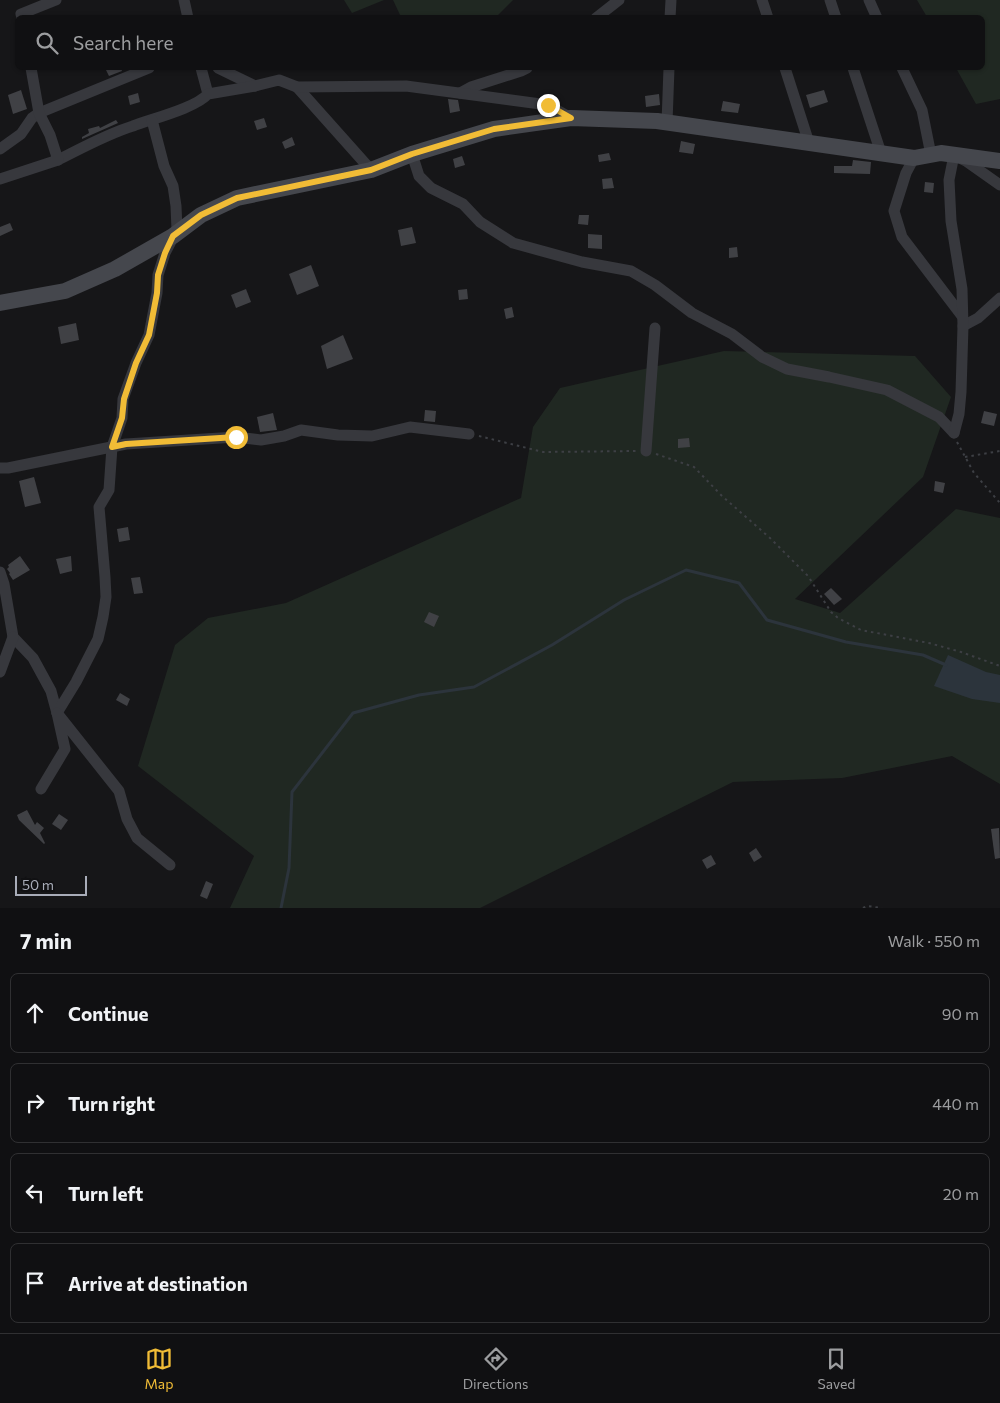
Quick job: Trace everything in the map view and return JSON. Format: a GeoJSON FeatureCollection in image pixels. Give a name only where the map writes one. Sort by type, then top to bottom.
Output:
{"type":"FeatureCollection","features":[{"type":"Feature","properties":{"kind":"street"},"geometry":{"type":"LineString","coordinates":[[21,15],[56,0]]}},
{"type":"Feature","properties":{"kind":"street"},"geometry":{"type":"LineString","coordinates":[[184,0],[187,15]]}},
{"type":"Feature","properties":{"kind":"street"},"geometry":{"type":"LineString","coordinates":[[600,15],[619,0]]}},
{"type":"Feature","properties":{"kind":"street"},"geometry":{"type":"LineString","coordinates":[[670,15],[671,0]]}},
{"type":"Feature","properties":{"kind":"street"},"geometry":{"type":"LineString","coordinates":[[762,0],[767,15]]}},
{"type":"Feature","properties":{"kind":"street"},"geometry":{"type":"LineString","coordinates":[[830,0],[835,15]]}},
{"type":"Feature","properties":{"kind":"street"},"geometry":{"type":"LineString","coordinates":[[869,0],[876,15]]}},
{"type":"Feature","properties":{"kind":"street"},"geometry":{"type":"LineString","coordinates":[[31,70],[39,113],[50,136],[58,160]]}},
{"type":"Feature","properties":{"kind":"street"},"geometry":{"type":"LineString","coordinates":[[0,149],[21,134],[32,118],[39,113],[145,70]]}},
{"type":"Feature","properties":{"kind":"street"},"geometry":{"type":"LineString","coordinates":[[202,70],[208,94]]}},
{"type":"Feature","properties":{"kind":"street"},"geometry":{"type":"LineString","coordinates":[[222,70],[255,86]]}},
{"type":"Feature","properties":{"kind":"street"},"geometry":{"type":"LineString","coordinates":[[460,94],[471,87],[523,70]]}},
{"type":"Feature","properties":{"kind":"street"},"geometry":{"type":"LineString","coordinates":[[667,123],[669,70]]}},
{"type":"Feature","properties":{"kind":"street"},"geometry":{"type":"LineString","coordinates":[[786,70],[809,143]]}},
{"type":"Feature","properties":{"kind":"street"},"geometry":{"type":"LineString","coordinates":[[854,70],[881,153]]}},
{"type":"Feature","properties":{"kind":"street"},"geometry":{"type":"LineString","coordinates":[[903,70],[922,110],[931,155]]}},
{"type":"Feature","properties":{"kind":"street"},"geometry":{"type":"LineString","coordinates":[[0,180],[58,160],[98,140],[152,120],[204,98],[208,94],[279,80],[297,87],[406,86],[548,105],[571,118]]}},
{"type":"Feature","properties":{"kind":"street"},"geometry":{"type":"LineString","coordinates":[[297,87],[371,170]]}},
{"type":"Feature","properties":{"kind":"street"},"geometry":{"type":"LineString","coordinates":[[0,303],[65,291],[115,269],[173,236],[201,215],[237,198],[371,170],[412,154],[494,129],[571,118],[667,123],[914,158],[941,153],[1000,161]]}},
{"type":"Feature","properties":{"kind":"street"},"geometry":{"type":"LineString","coordinates":[[57,713],[76,682],[98,639],[106,597],[98,507],[110,490],[112,447],[122,418],[124,399],[136,363],[149,335],[157,293],[158,275],[165,253],[176,230],[176,206],[173,186],[164,166],[152,120]]}},
{"type":"Feature","properties":{"kind":"street"},"geometry":{"type":"LineString","coordinates":[[412,154],[419,176],[431,188],[463,204],[480,222],[513,244],[582,262],[631,271],[655,285],[692,313],[732,334],[762,357],[787,369],[887,390],[939,417],[954,433]]}},
{"type":"Feature","properties":{"kind":"street"},"geometry":{"type":"LineString","coordinates":[[954,155],[966,161],[1000,185]]}},
{"type":"Feature","properties":{"kind":"street"},"geometry":{"type":"LineString","coordinates":[[954,155],[949,180],[951,221],[962,289],[961,392],[959,414],[954,433]]}},
{"type":"Feature","properties":{"kind":"street"},"geometry":{"type":"LineString","coordinates":[[914,158],[906,173],[894,211],[902,237],[962,321]]}},
{"type":"Feature","properties":{"kind":"street"},"geometry":{"type":"LineString","coordinates":[[962,321],[978,318],[1000,298]]}},
{"type":"Feature","properties":{"kind":"street"},"geometry":{"type":"LineString","coordinates":[[646,450],[655,328]]}},
{"type":"Feature","properties":{"kind":"street"},"geometry":{"type":"LineString","coordinates":[[0,468],[126,444],[202,438],[236,437],[261,440],[284,436],[301,430],[338,435],[372,436],[410,427],[469,434]]}},
{"type":"Feature","properties":{"kind":"street"},"geometry":{"type":"LineString","coordinates":[[0,572],[4,584],[13,637],[0,672]]}},
{"type":"Feature","properties":{"kind":"street"},"geometry":{"type":"LineString","coordinates":[[13,637],[33,658],[51,691],[65,749],[41,789]]}},
{"type":"Feature","properties":{"kind":"street"},"geometry":{"type":"LineString","coordinates":[[57,713],[118,791],[126,820],[137,838],[170,865]]}},
{"type":"Feature","properties":{"kind":"path"},"geometry":{"type":"LineString","coordinates":[[954,433],[960,449],[974,474],[1000,504]]}},
{"type":"Feature","properties":{"kind":"path"},"geometry":{"type":"LineString","coordinates":[[469,434],[544,452],[646,450],[694,467],[722,496],[770,538],[808,576],[838,618],[861,630],[937,645],[1000,666]]}},
{"type":"Feature","properties":{"kind":"path"},"geometry":{"type":"LineString","coordinates":[[964,457],[1000,451]]}},
{"type":"Feature","properties":{"kind":"path"},"geometry":{"type":"LineString","coordinates":[[864,908],[867,906],[882,908]]}},
{"type":"Feature","properties":{"kind":"shaded area"},"geometry":{"type":"Polygon","coordinates":[[[344,0],[384,0],[352,13],[344,0]]]}},
{"type":"Feature","properties":{"kind":"shaded area"},"geometry":{"type":"Polygon","coordinates":[[[393,0],[513,0],[498,15],[400,15],[393,0]]]}},
{"type":"Feature","properties":{"kind":"shaded area"},"geometry":{"type":"Polygon","coordinates":[[[917,0],[1000,0],[1000,99],[976,104],[957,70],[985,70],[985,15],[926,15],[917,0]]]}},
{"type":"Feature","properties":{"kind":"shaded area"},"geometry":{"type":"Polygon","coordinates":[[[724,351],[915,356],[951,397],[923,477],[795,599],[840,613],[956,509],[1000,518],[1000,784],[952,756],[842,778],[733,782],[480,908],[230,908],[254,856],[138,766],[175,645],[208,618],[286,603],[521,498],[533,427],[560,388],[724,351]]]}},
{"type":"Feature","properties":{"kind":"shaded area"},"geometry":{"type":"Polygon","coordinates":[[[948,655],[986,672],[1000,675],[1000,703],[972,699],[934,686],[948,655]]]}},
{"type":"Feature","properties":{"kind":"building"},"geometry":{"type":"Polygon","coordinates":[[[106,70],[122,70],[122,71],[109,76],[106,70]]]}},
{"type":"Feature","properties":{"kind":"building"},"geometry":{"type":"Polygon","coordinates":[[[21,90],[27,109],[13,114],[8,95],[21,90]]]}},
{"type":"Feature","properties":{"kind":"building"},"geometry":{"type":"Polygon","coordinates":[[[824,90],[828,102],[810,108],[806,95],[824,90]]]}},
{"type":"Feature","properties":{"kind":"building"},"geometry":{"type":"Polygon","coordinates":[[[138,93],[140,102],[130,105],[128,96],[138,93]]]}},
{"type":"Feature","properties":{"kind":"building"},"geometry":{"type":"Polygon","coordinates":[[[659,94],[660,105],[646,107],[645,96],[659,94]]]}},
{"type":"Feature","properties":{"kind":"building"},"geometry":{"type":"Polygon","coordinates":[[[448,99],[458,100],[460,111],[450,113],[448,99]]]}},
{"type":"Feature","properties":{"kind":"building"},"geometry":{"type":"Polygon","coordinates":[[[723,101],[740,104],[738,113],[721,111],[723,101]]]}},
{"type":"Feature","properties":{"kind":"building"},"geometry":{"type":"Polygon","coordinates":[[[264,118],[267,127],[257,130],[254,121],[264,118]]]}},
{"type":"Feature","properties":{"kind":"building"},"geometry":{"type":"Polygon","coordinates":[[[116,120],[118,123],[82,139],[82,137],[89,133],[88,129],[99,126],[100,128],[116,120]]]}},
{"type":"Feature","properties":{"kind":"building"},"geometry":{"type":"Polygon","coordinates":[[[292,137],[295,145],[285,149],[282,142],[292,137]]]}},
{"type":"Feature","properties":{"kind":"building"},"geometry":{"type":"Polygon","coordinates":[[[681,141],[695,144],[693,154],[679,152],[681,141]]]}},
{"type":"Feature","properties":{"kind":"building"},"geometry":{"type":"Polygon","coordinates":[[[609,153],[611,160],[599,162],[598,155],[609,153]]]}},
{"type":"Feature","properties":{"kind":"building"},"geometry":{"type":"Polygon","coordinates":[[[462,156],[465,165],[455,168],[453,159],[462,156]]]}},
{"type":"Feature","properties":{"kind":"building"},"geometry":{"type":"Polygon","coordinates":[[[853,160],[871,162],[870,174],[834,173],[834,166],[852,166],[853,160]]]}},
{"type":"Feature","properties":{"kind":"building"},"geometry":{"type":"Polygon","coordinates":[[[612,178],[614,188],[603,189],[602,179],[612,178]]]}},
{"type":"Feature","properties":{"kind":"building"},"geometry":{"type":"Polygon","coordinates":[[[925,182],[934,183],[933,193],[924,192],[925,182]]]}},
{"type":"Feature","properties":{"kind":"building"},"geometry":{"type":"Polygon","coordinates":[[[579,215],[589,215],[588,225],[578,224],[579,215]]]}},
{"type":"Feature","properties":{"kind":"building"},"geometry":{"type":"Polygon","coordinates":[[[10,223],[13,230],[0,236],[0,227],[10,223]]]}},
{"type":"Feature","properties":{"kind":"building"},"geometry":{"type":"Polygon","coordinates":[[[412,227],[416,243],[401,246],[398,230],[412,227]]]}},
{"type":"Feature","properties":{"kind":"building"},"geometry":{"type":"Polygon","coordinates":[[[588,234],[602,235],[602,249],[588,248],[588,234]]]}},
{"type":"Feature","properties":{"kind":"building"},"geometry":{"type":"Polygon","coordinates":[[[737,247],[738,257],[729,258],[729,248],[737,247]]]}},
{"type":"Feature","properties":{"kind":"building"},"geometry":{"type":"Polygon","coordinates":[[[311,265],[319,286],[297,295],[289,274],[311,265]]]}},
{"type":"Feature","properties":{"kind":"building"},"geometry":{"type":"Polygon","coordinates":[[[246,289],[251,302],[236,308],[231,295],[246,289]]]}},
{"type":"Feature","properties":{"kind":"building"},"geometry":{"type":"Polygon","coordinates":[[[467,289],[468,299],[459,300],[458,290],[467,289]]]}},
{"type":"Feature","properties":{"kind":"building"},"geometry":{"type":"Polygon","coordinates":[[[512,307],[514,317],[506,319],[504,309],[512,307]]]}},
{"type":"Feature","properties":{"kind":"building"},"geometry":{"type":"Polygon","coordinates":[[[76,323],[79,340],[61,344],[58,327],[76,323]]]}},
{"type":"Feature","properties":{"kind":"building"},"geometry":{"type":"Polygon","coordinates":[[[343,335],[353,359],[327,369],[321,346],[343,335]]]}},
{"type":"Feature","properties":{"kind":"building"},"geometry":{"type":"Polygon","coordinates":[[[425,410],[436,411],[435,422],[424,421],[425,410]]]}},
{"type":"Feature","properties":{"kind":"building"},"geometry":{"type":"Polygon","coordinates":[[[984,411],[997,414],[994,426],[981,423],[984,411]]]}},
{"type":"Feature","properties":{"kind":"building"},"geometry":{"type":"Polygon","coordinates":[[[273,413],[277,430],[260,432],[257,417],[273,413]]]}},
{"type":"Feature","properties":{"kind":"building"},"geometry":{"type":"Polygon","coordinates":[[[689,438],[690,447],[678,448],[678,439],[689,438]]]}},
{"type":"Feature","properties":{"kind":"building"},"geometry":{"type":"Polygon","coordinates":[[[34,477],[41,503],[25,507],[19,481],[34,477]]]}},
{"type":"Feature","properties":{"kind":"building"},"geometry":{"type":"Polygon","coordinates":[[[935,481],[945,483],[943,493],[934,491],[935,481]]]}},
{"type":"Feature","properties":{"kind":"building"},"geometry":{"type":"Polygon","coordinates":[[[128,527],[130,540],[119,542],[117,529],[128,527]]]}},
{"type":"Feature","properties":{"kind":"building"},"geometry":{"type":"Polygon","coordinates":[[[20,556],[30,570],[13,580],[7,569],[8,565],[20,556]]]}},
{"type":"Feature","properties":{"kind":"building"},"geometry":{"type":"Polygon","coordinates":[[[71,556],[72,571],[60,574],[56,559],[71,556]]]}},
{"type":"Feature","properties":{"kind":"building"},"geometry":{"type":"Polygon","coordinates":[[[140,577],[143,593],[134,594],[131,578],[140,577]]]}},
{"type":"Feature","properties":{"kind":"building"},"geometry":{"type":"Polygon","coordinates":[[[831,588],[842,599],[834,605],[824,594],[831,588]]]}},
{"type":"Feature","properties":{"kind":"building"},"geometry":{"type":"Polygon","coordinates":[[[429,612],[439,616],[434,627],[424,622],[429,612]]]}},
{"type":"Feature","properties":{"kind":"building"},"geometry":{"type":"Polygon","coordinates":[[[120,693],[130,699],[127,706],[116,700],[120,693]]]}},
{"type":"Feature","properties":{"kind":"building"},"geometry":{"type":"Polygon","coordinates":[[[27,810],[35,825],[37,822],[44,828],[40,833],[44,844],[19,820],[17,815],[27,810]]]}},
{"type":"Feature","properties":{"kind":"building"},"geometry":{"type":"Polygon","coordinates":[[[59,814],[68,820],[61,830],[52,824],[59,814]]]}},
{"type":"Feature","properties":{"kind":"building"},"geometry":{"type":"Polygon","coordinates":[[[999,828],[1000,858],[995,859],[991,829],[999,828]]]}},
{"type":"Feature","properties":{"kind":"building"},"geometry":{"type":"Polygon","coordinates":[[[756,848],[762,857],[754,862],[749,853],[756,848]]]}},
{"type":"Feature","properties":{"kind":"building"},"geometry":{"type":"Polygon","coordinates":[[[711,855],[716,864],[707,869],[702,860],[711,855]]]}},
{"type":"Feature","properties":{"kind":"building"},"geometry":{"type":"Polygon","coordinates":[[[206,881],[213,884],[207,899],[200,896],[206,881]]]}},
{"type":"Feature","properties":{"kind":"waterway"},"geometry":{"type":"LineString","coordinates":[[281,908],[289,868],[292,792],[353,713],[419,695],[474,687],[552,645],[624,600],[686,570],[739,583],[767,620],[846,642],[923,655],[946,665]]}},
{"type":"Feature","properties":{"kind":"route"},"geometry":{"type":"LineString","coordinates":[[236,437],[185,439],[112,447],[122,418],[124,399],[136,363],[149,335],[157,293],[158,275],[173,236],[201,215],[237,198],[371,170],[412,154],[494,129],[571,118],[548,105]]}}]}
